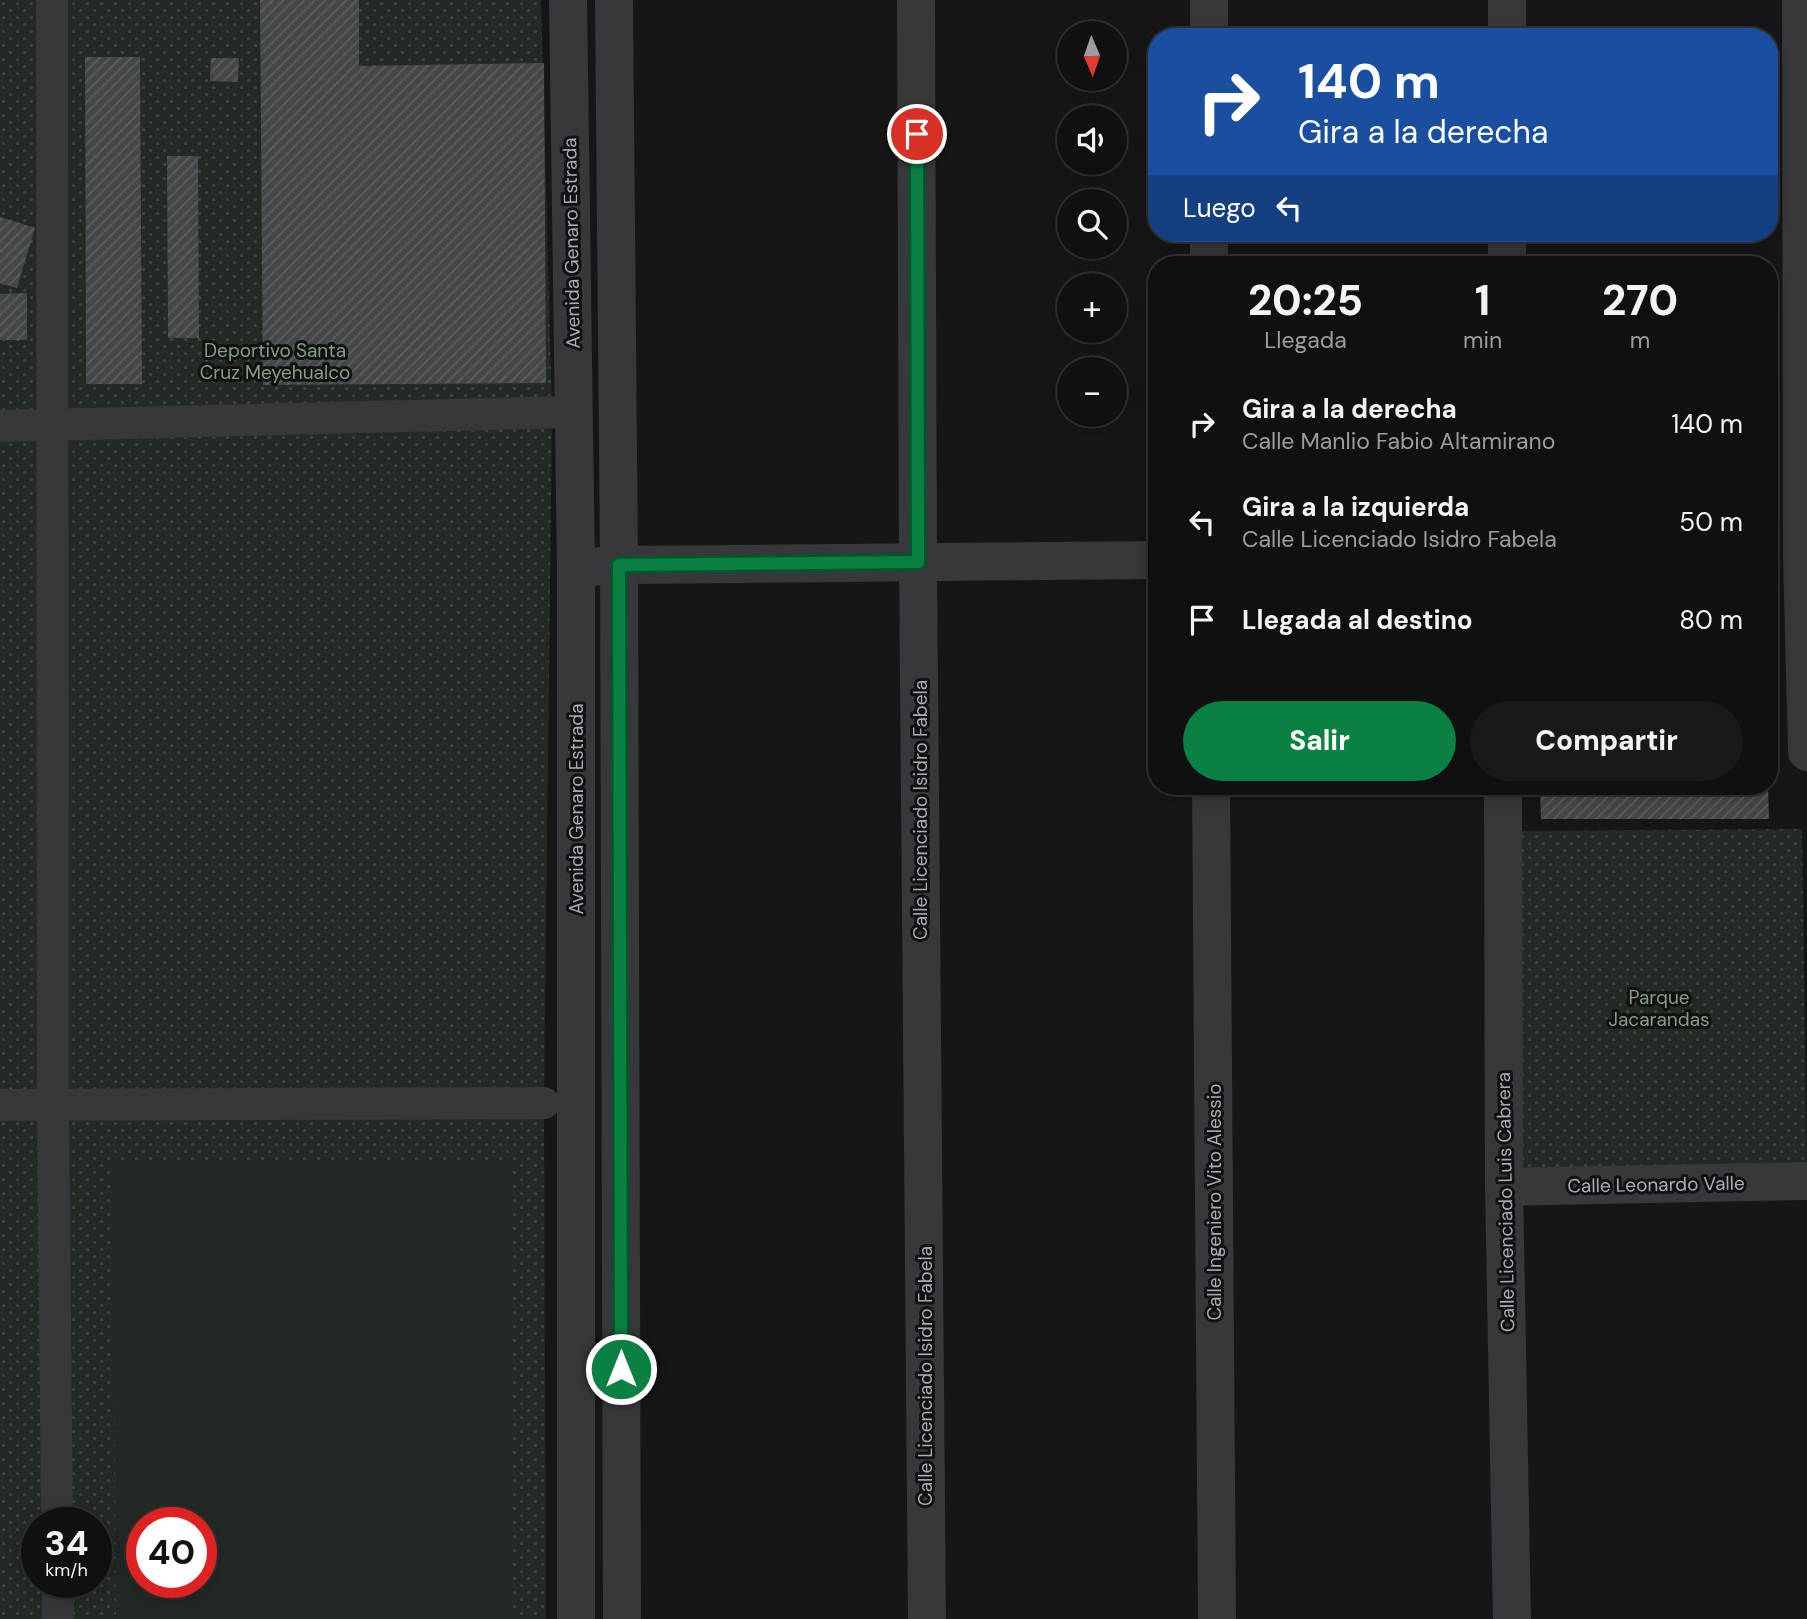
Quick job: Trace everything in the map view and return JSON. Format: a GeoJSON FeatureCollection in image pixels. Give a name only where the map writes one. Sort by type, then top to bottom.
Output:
{"type":"FeatureCollection","features":[{"type":"Feature","properties":{"kind":"street"},"geometry":{"type":"LineString","coordinates":[[52,0],[53,1105],[57,1507]]}},
{"type":"Feature","properties":{"kind":"street","name":"Avenida Genaro Estrada"},"geometry":{"type":"LineString","coordinates":[[568,0],[576,568],[576,1619]]}},
{"type":"Feature","properties":{"kind":"street"},"geometry":{"type":"LineString","coordinates":[[614,0],[619,565],[622,1619]]}},
{"type":"Feature","properties":{"kind":"street","name":"Calle Licenciado Isidro Fabela"},"geometry":{"type":"LineString","coordinates":[[916,0],[927,1619]]}},
{"type":"Feature","properties":{"kind":"street"},"geometry":{"type":"LineString","coordinates":[[1209,0],[1209,28]]}},
{"type":"Feature","properties":{"kind":"street"},"geometry":{"type":"LineString","coordinates":[[1507,0],[1507,28]]}},
{"type":"Feature","properties":{"kind":"street"},"geometry":{"type":"LineString","coordinates":[[1801,0],[1793,557],[1807,752]]}},
{"type":"Feature","properties":{"kind":"street"},"geometry":{"type":"LineString","coordinates":[[0,426],[573,412]]}},
{"type":"Feature","properties":{"kind":"street"},"geometry":{"type":"LineString","coordinates":[[576,568],[619,565],[1148,560]]}},
{"type":"Feature","properties":{"kind":"street","name":"Calle Ingeniero Vito Alessio"},"geometry":{"type":"LineString","coordinates":[[1211,795],[1217,1619]]}},
{"type":"Feature","properties":{"kind":"street","name":"Calle Licenciado Luis Cabrera"},"geometry":{"type":"LineString","coordinates":[[1503,795],[1504,1187],[1512,1619]]}},
{"type":"Feature","properties":{"kind":"street"},"geometry":{"type":"LineString","coordinates":[[0,1105],[544,1102]]}},
{"type":"Feature","properties":{"kind":"street","name":"Calle Leonardo Valle"},"geometry":{"type":"LineString","coordinates":[[1504,1187],[1807,1181]]}},
{"type":"Feature","properties":{"kind":"street"},"geometry":{"type":"LineString","coordinates":[[58,1598],[58,1619]]}},
{"type":"Feature","properties":{"kind":"green space","name":"Deportivo Santa Cruz Meyehualco"},"geometry":{"type":"Polygon","coordinates":[[[0,0],[541,0],[552,412],[544,1103],[546,1619],[0,1619],[0,0]]]}},
{"type":"Feature","properties":{"kind":"green space","name":"Parque Jacarandas"},"geometry":{"type":"Polygon","coordinates":[[[1802,829],[1807,1180],[1510,1186],[1513,831],[1802,829]]]}},
{"type":"Feature","properties":{"kind":"green space"},"geometry":{"type":"Polygon","coordinates":[[[509,1160],[512,1619],[116,1619],[113,1163],[509,1160]]]}},
{"type":"Feature","properties":{"kind":"building"},"geometry":{"type":"Polygon","coordinates":[[[260,0],[359,0],[359,66],[544,63],[546,383],[263,385],[260,0]]]}},
{"type":"Feature","properties":{"kind":"building"},"geometry":{"type":"Polygon","coordinates":[[[85,57],[140,57],[142,384],[86,384],[85,57]]]}},
{"type":"Feature","properties":{"kind":"building"},"geometry":{"type":"Polygon","coordinates":[[[211,58],[239,58],[238,82],[210,81],[211,58]]]}},
{"type":"Feature","properties":{"kind":"building"},"geometry":{"type":"Polygon","coordinates":[[[167,156],[198,156],[199,338],[168,338],[167,156]]]}},
{"type":"Feature","properties":{"kind":"building"},"geometry":{"type":"Polygon","coordinates":[[[0,217],[35,228],[17,288],[0,283],[0,217]]]}},
{"type":"Feature","properties":{"kind":"building"},"geometry":{"type":"Polygon","coordinates":[[[27,293],[27,340],[0,340],[0,294],[27,293]]]}},
{"type":"Feature","properties":{"kind":"building"},"geometry":{"type":"Polygon","coordinates":[[[1540,795],[1768,795],[1769,819],[1541,819],[1540,795]]]}},
{"type":"Feature","properties":{"kind":"route"},"geometry":{"type":"LineString","coordinates":[[621,1369],[619,565],[918,562],[917,134]]}}]}
